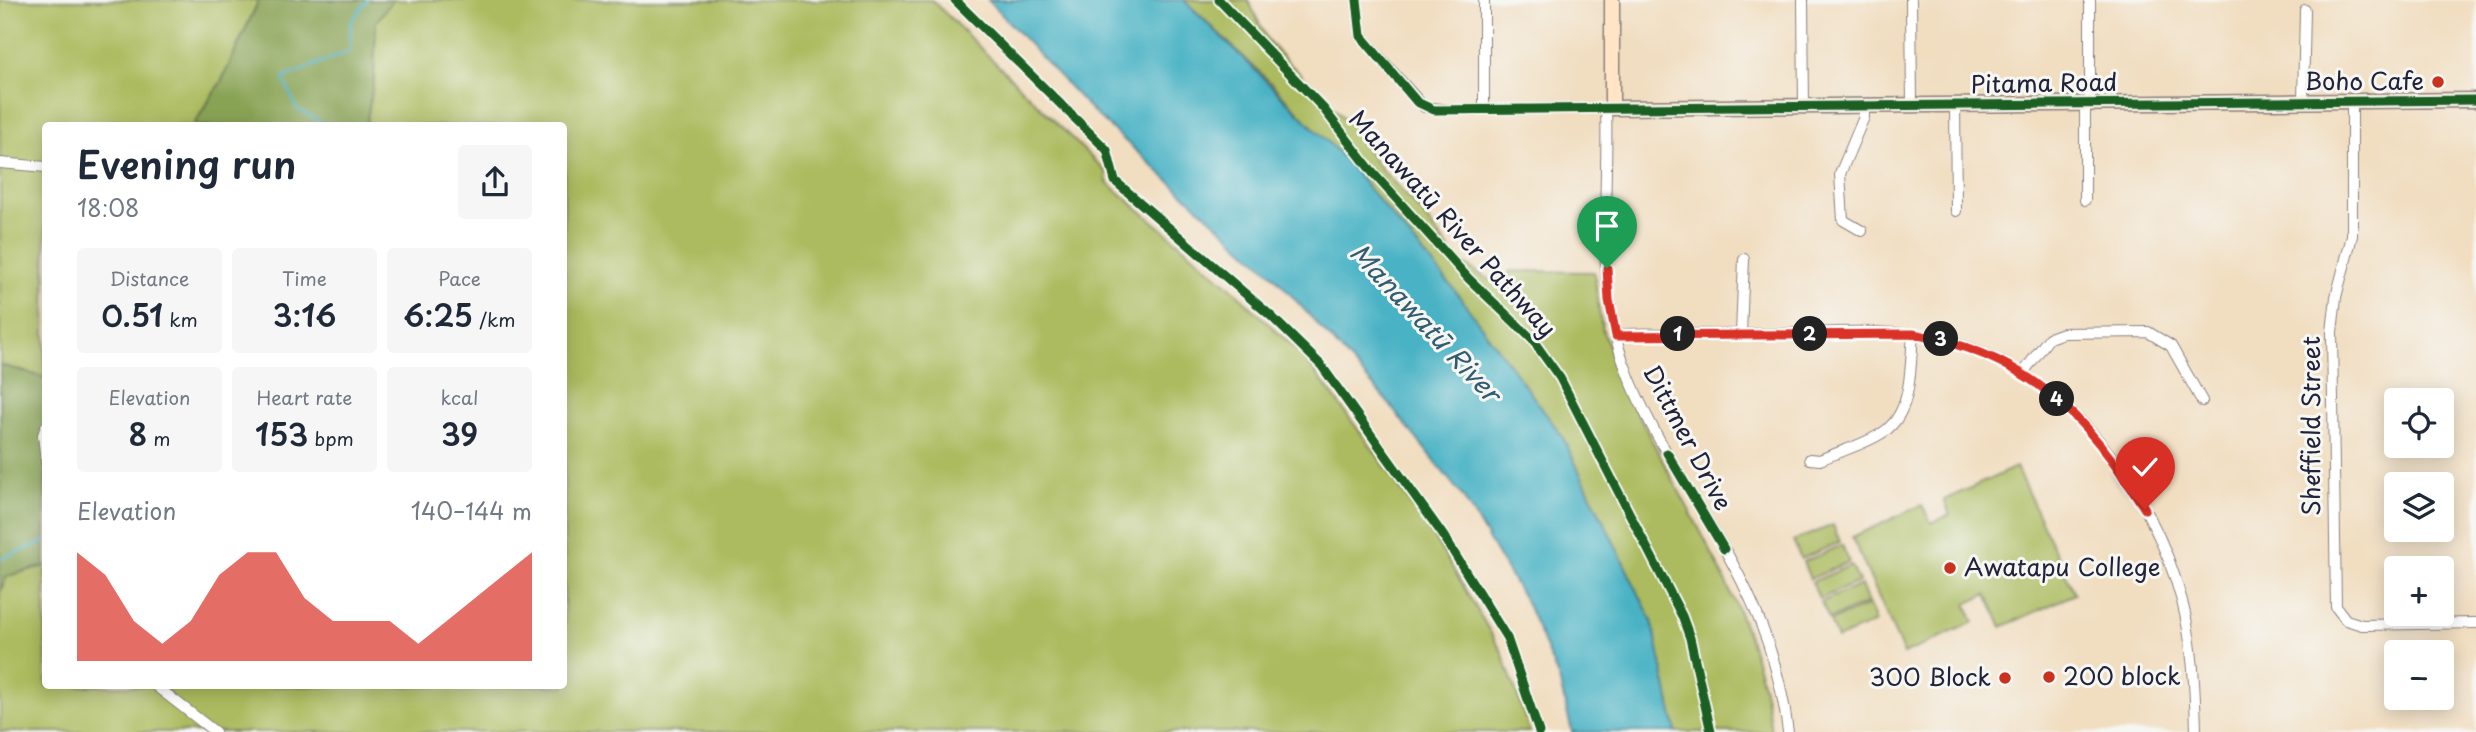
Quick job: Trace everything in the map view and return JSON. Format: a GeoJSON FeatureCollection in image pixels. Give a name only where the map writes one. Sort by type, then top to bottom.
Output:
{"type":"FeatureCollection","features":[{"type":"Feature","properties":{"kind":"street"},"geometry":{"type":"LineString","coordinates":[[1357,0],[1361,36],[1420,104],[1434,110],[1609,108],[1612,0]]}},
{"type":"Feature","properties":{"kind":"street"},"geometry":{"type":"LineString","coordinates":[[1484,0],[1484,109]]}},
{"type":"Feature","properties":{"kind":"street"},"geometry":{"type":"LineString","coordinates":[[1803,0],[1804,104]]}},
{"type":"Feature","properties":{"kind":"street"},"geometry":{"type":"LineString","coordinates":[[1911,0],[1912,104]]}},
{"type":"Feature","properties":{"kind":"street"},"geometry":{"type":"LineString","coordinates":[[2085,200],[2084,110],[2090,95],[2090,0]]}},
{"type":"Feature","properties":{"kind":"street"},"geometry":{"type":"LineString","coordinates":[[2303,100],[2305,10]]}},
{"type":"Feature","properties":{"kind":"street","name":"Pitama Road"},"geometry":{"type":"LineString","coordinates":[[1609,108],[1804,104],[2476,100]]}},
{"type":"Feature","properties":{"kind":"street","name":"Sheffield Street"},"geometry":{"type":"LineString","coordinates":[[2352,101],[2353,236],[2336,296],[2332,332],[2336,607],[2346,620],[2362,625],[2476,623]]}},
{"type":"Feature","properties":{"kind":"street"},"geometry":{"type":"LineString","coordinates":[[1862,231],[1843,220],[1840,174],[1864,117],[1864,104]]}},
{"type":"Feature","properties":{"kind":"street"},"geometry":{"type":"LineString","coordinates":[[1955,104],[1956,211]]}},
{"type":"Feature","properties":{"kind":"street","name":"Dittmer Drive"},"geometry":{"type":"LineString","coordinates":[[1609,108],[1607,268],[1609,300],[1616,336],[1630,380],[1655,433],[1730,559],[1762,624],[1788,732]]}},
{"type":"Feature","properties":{"kind":"street"},"geometry":{"type":"LineString","coordinates":[[0,163],[42,167]]}},
{"type":"Feature","properties":{"kind":"street"},"geometry":{"type":"LineString","coordinates":[[1741,334],[1744,260]]}},
{"type":"Feature","properties":{"kind":"street"},"geometry":{"type":"LineString","coordinates":[[2023,373],[2049,338],[2063,333],[2148,332],[2171,346],[2202,401]]}},
{"type":"Feature","properties":{"kind":"street"},"geometry":{"type":"LineString","coordinates":[[1616,336],[1913,334],[1974,349],[2023,373],[2065,406],[2099,442],[2132,487],[2156,531],[2179,591],[2188,631],[2195,682],[2196,732]]}},
{"type":"Feature","properties":{"kind":"street"},"geometry":{"type":"LineString","coordinates":[[1811,459],[1820,460],[1831,456],[1885,432],[1895,422],[1906,398],[1913,334]]}},
{"type":"Feature","properties":{"kind":"street"},"geometry":{"type":"LineString","coordinates":[[160,689],[215,732]]}},
{"type":"Feature","properties":{"kind":"green space"},"geometry":{"type":"Polygon","coordinates":[[[0,0],[259,0],[222,80],[196,122],[42,122],[42,377],[0,365],[0,0]]]}},
{"type":"Feature","properties":{"kind":"green space"},"geometry":{"type":"Polygon","coordinates":[[[259,0],[393,0],[376,22],[374,79],[367,122],[196,122],[222,80],[259,0]]]}},
{"type":"Feature","properties":{"kind":"green space"},"geometry":{"type":"Polygon","coordinates":[[[393,0],[932,0],[1106,172],[1107,182],[1227,284],[1304,357],[1375,452],[1440,547],[1502,652],[1530,732],[0,732],[0,592],[7,576],[42,567],[42,689],[567,689],[567,122],[366,122],[376,22],[393,0]]]}},
{"type":"Feature","properties":{"kind":"green space"},"geometry":{"type":"Polygon","coordinates":[[[1184,0],[1248,0],[1269,43],[1356,130],[1374,161],[1421,212],[1457,260],[1499,285],[1503,284],[1510,271],[1594,272],[1603,332],[1650,437],[1725,580],[1745,628],[1761,679],[1771,732],[1676,732],[1652,621],[1562,436],[1453,288],[1336,152],[1271,83],[1184,0]]]}},
{"type":"Feature","properties":{"kind":"green space"},"geometry":{"type":"Polygon","coordinates":[[[0,365],[42,377],[42,567],[7,576],[0,592],[0,365]]]}},
{"type":"Feature","properties":{"kind":"green space"},"geometry":{"type":"Polygon","coordinates":[[[2016,467],[2075,594],[2002,627],[1987,594],[1966,604],[1974,622],[1904,654],[1852,537],[1922,505],[1931,523],[1950,515],[1944,500],[2016,467]]]}},
{"type":"Feature","properties":{"kind":"green space"},"geometry":{"type":"Polygon","coordinates":[[[1833,525],[1840,542],[1801,559],[1793,541],[1833,525]]]}},
{"type":"Feature","properties":{"kind":"green space"},"geometry":{"type":"Polygon","coordinates":[[[1842,545],[1849,562],[1810,579],[1803,562],[1842,545]]]}},
{"type":"Feature","properties":{"kind":"green space"},"geometry":{"type":"Polygon","coordinates":[[[1851,565],[1859,582],[1819,599],[1812,582],[1851,565]]]}},
{"type":"Feature","properties":{"kind":"green space"},"geometry":{"type":"Polygon","coordinates":[[[1861,585],[1868,603],[1829,619],[1821,602],[1861,585]]]}},
{"type":"Feature","properties":{"kind":"green space"},"geometry":{"type":"Polygon","coordinates":[[[1869,605],[1876,622],[1837,639],[1830,621],[1869,605]]]}},
{"type":"Feature","properties":{"kind":"water","name":"Manawatū River"},"geometry":{"type":"Polygon","coordinates":[[[988,0],[1184,0],[1337,151],[1453,288],[1562,436],[1652,621],[1676,732],[1572,732],[1559,679],[1527,604],[1463,497],[1385,399],[1273,275],[1090,109],[988,0]]]}},
{"type":"Feature","properties":{"kind":"waterway"},"geometry":{"type":"LineString","coordinates":[[321,122],[297,109],[283,78],[350,51],[351,22],[367,0]]}},
{"type":"Feature","properties":{"kind":"waterway"},"geometry":{"type":"LineString","coordinates":[[0,559],[42,543]]}},
{"type":"Feature","properties":{"kind":"cycle path"},"geometry":{"type":"LineString","coordinates":[[955,0],[1107,150],[1115,181],[1271,316],[1321,365],[1443,535],[1507,638],[1539,732]]}},
{"type":"Feature","properties":{"kind":"cycle path","name":"Manawatū River Pathway"},"geometry":{"type":"LineString","coordinates":[[1219,0],[1323,108],[1373,173],[1469,279],[1532,339],[1560,378],[1682,616],[1690,638],[1711,732]]}},
{"type":"Feature","properties":{"kind":"cycle path"},"geometry":{"type":"LineString","coordinates":[[1357,0],[1361,36],[1417,102],[1434,110],[2476,100]]}},
{"type":"Feature","properties":{"kind":"cycle path"},"geometry":{"type":"LineString","coordinates":[[1667,453],[1724,549]]}},
{"type":"Feature","properties":{"kind":"place","name":"Boho Cafe"},"geometry":{"type":"Point","coordinates":[2438,82]}},
{"type":"Feature","properties":{"kind":"place","name":"Awatapu College"},"geometry":{"type":"Point","coordinates":[1950,568]}},
{"type":"Feature","properties":{"kind":"place","name":"200 block"},"geometry":{"type":"Point","coordinates":[2049,677]}},
{"type":"Feature","properties":{"kind":"place","name":"300 Block"},"geometry":{"type":"Point","coordinates":[2005,678]}},
{"type":"Feature","properties":{"kind":"route"},"geometry":{"type":"LineString","coordinates":[[1607,268],[1609,300],[1616,336],[1913,334],[1957,343],[1991,356],[2023,373],[2070,411],[2117,464],[2145,509]]}}]}
